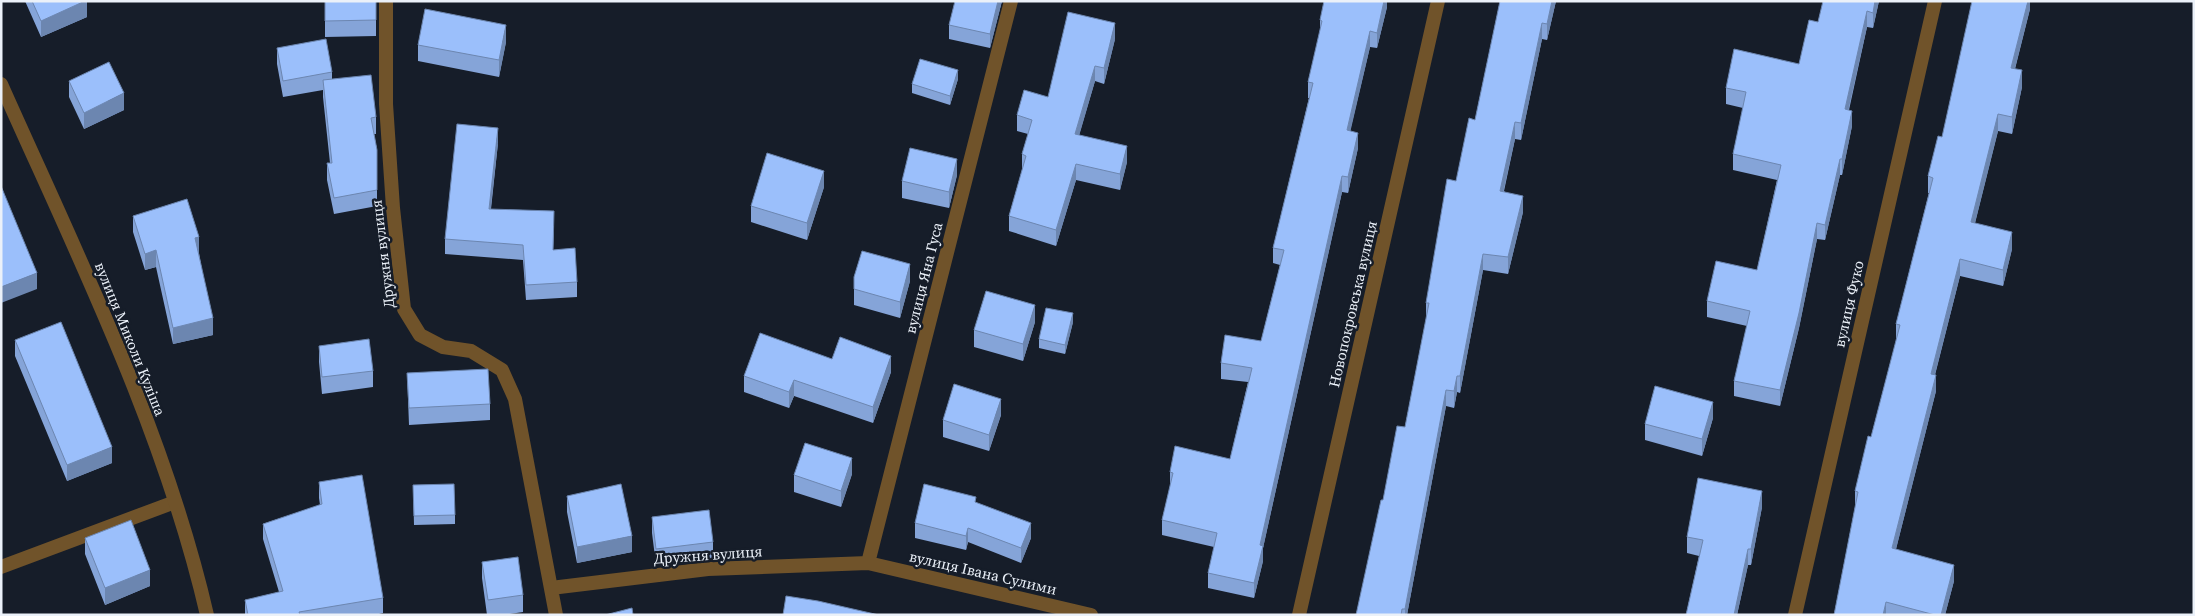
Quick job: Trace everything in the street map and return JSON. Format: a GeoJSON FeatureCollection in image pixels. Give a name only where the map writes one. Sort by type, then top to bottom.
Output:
{"type":"FeatureCollection","features":[{"type":"Feature","properties":{"kind":"street","name":"Дружня вулиця"},"geometry":{"type":"LineString","coordinates":[[386,1],[386,104],[393,208],[404,309],[420,335],[443,347],[471,351],[502,370],[515,399],[556,615]]}},
{"type":"Feature","properties":{"kind":"street","name":"вулиця Яна Гуса"},"geometry":{"type":"LineString","coordinates":[[868,563],[1011,1]]}},
{"type":"Feature","properties":{"kind":"street","name":"Новопокровська вулиця"},"geometry":{"type":"LineString","coordinates":[[1300,615],[1438,1]]}},
{"type":"Feature","properties":{"kind":"street","name":"вулиця Фуко"},"geometry":{"type":"LineString","coordinates":[[1794,615],[1935,1]]}},
{"type":"Feature","properties":{"kind":"street","name":"вулиця Миколи Куліша"},"geometry":{"type":"LineString","coordinates":[[1,84],[130,375],[175,502],[206,615]]}},
{"type":"Feature","properties":{"kind":"street"},"geometry":{"type":"LineString","coordinates":[[1,567],[175,502]]}},
{"type":"Feature","properties":{"kind":"street","name":"Дружня вулиця"},"geometry":{"type":"LineString","coordinates":[[551,588],[708,568],[868,563]]}},
{"type":"Feature","properties":{"kind":"street","name":"вулиця Івана Сулими"},"geometry":{"type":"LineString","coordinates":[[868,563],[1091,615]]}},
{"type":"Feature","properties":{"kind":"building"},"geometry":{"type":"Polygon","coordinates":[[[32,1],[85,1],[41,21],[32,1]]]}},
{"type":"Feature","properties":{"kind":"building"},"geometry":{"type":"Polygon","coordinates":[[[325,1],[376,1],[376,20],[325,21],[325,1]]]}},
{"type":"Feature","properties":{"kind":"building"},"geometry":{"type":"Polygon","coordinates":[[[955,1],[998,1],[990,34],[949,25],[955,1]]]}},
{"type":"Feature","properties":{"kind":"building"},"geometry":{"type":"Polygon","coordinates":[[[1324,1],[1384,1],[1377,33],[1370,31],[1347,130],[1358,133],[1348,177],[1342,176],[1260,545],[1263,546],[1254,583],[1208,573],[1217,533],[1162,520],[1173,473],[1170,472],[1175,446],[1230,459],[1252,368],[1221,363],[1225,335],[1261,341],[1284,250],[1273,248],[1313,83],[1308,82],[1322,21],[1320,20],[1324,1]]]}},
{"type":"Feature","properties":{"kind":"building"},"geometry":{"type":"Polygon","coordinates":[[[1500,1],[1552,1],[1547,24],[1542,23],[1521,123],[1515,122],[1500,191],[1523,196],[1508,257],[1483,254],[1460,376],[1457,376],[1454,391],[1446,390],[1405,609],[1402,609],[1401,615],[1356,615],[1381,500],[1383,500],[1397,426],[1405,427],[1429,303],[1426,303],[1447,179],[1456,181],[1469,118],[1475,120],[1500,1]]]}},
{"type":"Feature","properties":{"kind":"building"},"geometry":{"type":"Polygon","coordinates":[[[1823,1],[1875,1],[1873,13],[1867,11],[1845,109],[1852,111],[1842,159],[1840,159],[1825,225],[1817,223],[1799,313],[1780,390],[1734,381],[1750,311],[1707,301],[1716,261],[1757,270],[1781,165],[1733,154],[1746,92],[1726,88],[1734,49],[1799,64],[1809,20],[1818,22],[1823,1]]]}},
{"type":"Feature","properties":{"kind":"building"},"geometry":{"type":"Polygon","coordinates":[[[1972,1],[2028,1],[2011,68],[2022,70],[2012,117],[1998,114],[1971,222],[2012,232],[2003,270],[1960,259],[1931,374],[1936,375],[1892,548],[1954,565],[1941,615],[1886,602],[1883,615],[1834,615],[1858,492],[1855,491],[1868,436],[1871,437],[1900,325],[1896,324],[1933,178],[1928,176],[1938,136],[1942,137],[1972,1]]]}},
{"type":"Feature","properties":{"kind":"building"},"geometry":{"type":"Polygon","coordinates":[[[425,9],[506,25],[499,60],[418,45],[425,9]]]}},
{"type":"Feature","properties":{"kind":"building"},"geometry":{"type":"Polygon","coordinates":[[[1068,12],[1115,23],[1104,68],[1095,66],[1075,134],[1127,146],[1120,174],[1076,164],[1056,230],[1009,216],[1026,156],[1022,154],[1032,120],[1017,115],[1024,90],[1048,97],[1068,12]]]}},
{"type":"Feature","properties":{"kind":"building"},"geometry":{"type":"Polygon","coordinates":[[[326,39],[332,72],[283,81],[277,48],[326,39]]]}},
{"type":"Feature","properties":{"kind":"building"},"geometry":{"type":"Polygon","coordinates":[[[920,59],[958,70],[950,96],[912,84],[920,59]]]}},
{"type":"Feature","properties":{"kind":"building"},"geometry":{"type":"Polygon","coordinates":[[[109,62],[124,93],[84,113],[69,81],[109,62]]]}},
{"type":"Feature","properties":{"kind":"building"},"geometry":{"type":"Polygon","coordinates":[[[371,75],[376,117],[371,118],[377,150],[377,190],[334,198],[327,163],[332,163],[323,80],[371,75]]]}},
{"type":"Feature","properties":{"kind":"building"},"geometry":{"type":"Polygon","coordinates":[[[457,124],[498,128],[489,209],[554,211],[553,250],[575,248],[577,282],[526,285],[523,245],[445,239],[457,124]]]}},
{"type":"Feature","properties":{"kind":"building"},"geometry":{"type":"Polygon","coordinates":[[[910,148],[957,159],[949,192],[902,181],[910,148]]]}},
{"type":"Feature","properties":{"kind":"building"},"geometry":{"type":"Polygon","coordinates":[[[767,153],[824,171],[807,223],[751,206],[767,153]]]}},
{"type":"Feature","properties":{"kind":"building"},"geometry":{"type":"Polygon","coordinates":[[[1,186],[37,273],[1,287],[1,186]]]}},
{"type":"Feature","properties":{"kind":"building"},"geometry":{"type":"Polygon","coordinates":[[[187,199],[199,237],[195,238],[213,318],[173,328],[156,250],[145,254],[133,216],[187,199]]]}},
{"type":"Feature","properties":{"kind":"building"},"geometry":{"type":"Polygon","coordinates":[[[862,251],[910,264],[900,302],[854,289],[854,277],[862,251]]]}},
{"type":"Feature","properties":{"kind":"building"},"geometry":{"type":"Polygon","coordinates":[[[986,291],[1035,305],[1023,344],[974,330],[986,291]]]}},
{"type":"Feature","properties":{"kind":"building"},"geometry":{"type":"Polygon","coordinates":[[[1046,308],[1073,313],[1065,345],[1039,339],[1046,308]]]}},
{"type":"Feature","properties":{"kind":"building"},"geometry":{"type":"Polygon","coordinates":[[[61,322],[112,447],[67,465],[15,340],[61,322]]]}},
{"type":"Feature","properties":{"kind":"building"},"geometry":{"type":"Polygon","coordinates":[[[760,333],[832,359],[840,337],[891,356],[873,407],[794,380],[789,392],[744,376],[760,333]]]}},
{"type":"Feature","properties":{"kind":"building"},"geometry":{"type":"Polygon","coordinates":[[[369,339],[373,371],[322,377],[319,346],[369,339]]]}},
{"type":"Feature","properties":{"kind":"building"},"geometry":{"type":"Polygon","coordinates":[[[488,369],[490,404],[409,408],[407,373],[488,369]]]}},
{"type":"Feature","properties":{"kind":"building"},"geometry":{"type":"Polygon","coordinates":[[[954,384],[1001,399],[989,435],[943,420],[954,384]]]}},
{"type":"Feature","properties":{"kind":"building"},"geometry":{"type":"Polygon","coordinates":[[[1655,386],[1713,402],[1702,439],[1645,424],[1655,386]]]}},
{"type":"Feature","properties":{"kind":"building"},"geometry":{"type":"Polygon","coordinates":[[[805,443],[852,458],[841,491],[794,475],[805,443]]]}},
{"type":"Feature","properties":{"kind":"building"},"geometry":{"type":"Polygon","coordinates":[[[362,475],[383,598],[299,612],[300,615],[248,615],[245,600],[283,591],[263,524],[322,504],[319,482],[362,475]]]}},
{"type":"Feature","properties":{"kind":"building"},"geometry":{"type":"Polygon","coordinates":[[[1698,478],[1762,491],[1751,549],[1748,549],[1734,615],[1686,615],[1703,540],[1687,537],[1698,478]]]}},
{"type":"Feature","properties":{"kind":"building"},"geometry":{"type":"Polygon","coordinates":[[[454,484],[455,515],[414,516],[413,485],[454,484]]]}},
{"type":"Feature","properties":{"kind":"building"},"geometry":{"type":"Polygon","coordinates":[[[621,484],[632,536],[577,547],[567,496],[621,484]]]}},
{"type":"Feature","properties":{"kind":"building"},"geometry":{"type":"Polygon","coordinates":[[[924,484],[976,497],[975,502],[1031,523],[1021,548],[968,528],[966,536],[915,523],[924,484]]]}},
{"type":"Feature","properties":{"kind":"building"},"geometry":{"type":"Polygon","coordinates":[[[709,510],[713,542],[656,549],[652,517],[709,510]]]}},
{"type":"Feature","properties":{"kind":"building"},"geometry":{"type":"Polygon","coordinates":[[[131,520],[150,570],[105,588],[85,538],[131,520]]]}},
{"type":"Feature","properties":{"kind":"building"},"geometry":{"type":"Polygon","coordinates":[[[518,557],[523,595],[488,600],[482,562],[518,557]]]}},
{"type":"Feature","properties":{"kind":"building"},"geometry":{"type":"Polygon","coordinates":[[[786,596],[818,601],[879,615],[783,615],[786,596]]]}},
{"type":"Feature","properties":{"kind":"building"},"geometry":{"type":"Polygon","coordinates":[[[632,608],[633,615],[605,615],[632,608]]]}}]}
